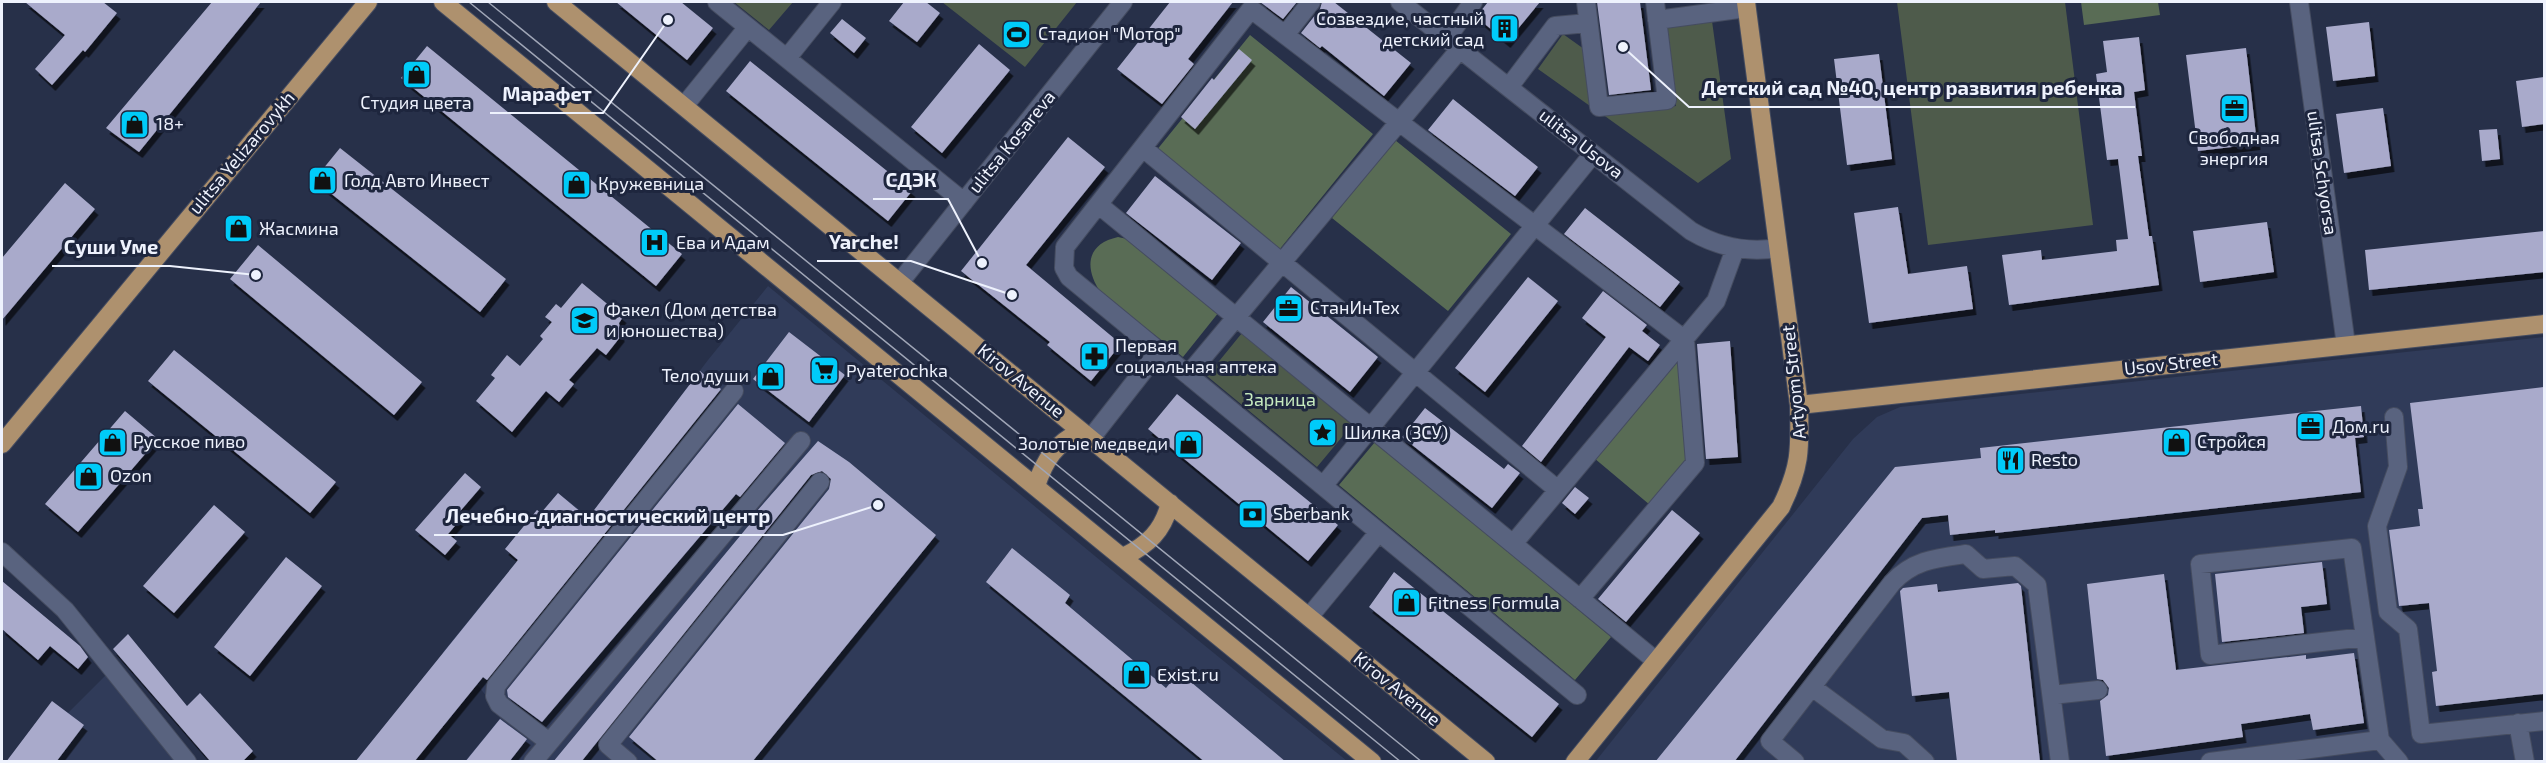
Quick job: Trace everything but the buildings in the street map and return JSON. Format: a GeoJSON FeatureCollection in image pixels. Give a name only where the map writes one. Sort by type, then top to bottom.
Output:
{"type":"FeatureCollection","features":[{"type":"Feature","properties":{"kind":"main road","name":"ulitsa Yelizarovykh"},"geometry":{"type":"LineString","coordinates":[[2,444],[368,2]]}},
{"type":"Feature","properties":{"kind":"main road"},"geometry":{"type":"LineString","coordinates":[[443,2],[1372,762]]}},
{"type":"Feature","properties":{"kind":"main road","name":"Kirov Avenue"},"geometry":{"type":"LineString","coordinates":[[556,2],[1486,762]]}},
{"type":"Feature","properties":{"kind":"main road","name":"Artyom Street"},"geometry":{"type":"LineString","coordinates":[[1575,762],[1781,507],[1795,478],[1800,452],[1798,405],[1746,5]]}},
{"type":"Feature","properties":{"kind":"main road","name":"Usov Street"},"geometry":{"type":"LineString","coordinates":[[1798,405],[2544,324]]}},
{"type":"Feature","properties":{"kind":"main road"},"geometry":{"type":"LineString","coordinates":[[1036,486],[1042,466],[1055,447],[1086,434]]}},
{"type":"Feature","properties":{"kind":"main road"},"geometry":{"type":"LineString","coordinates":[[1123,557],[1151,540],[1161,527],[1170,503]]}},
{"type":"Feature","properties":{"kind":"street"},"geometry":{"type":"LineString","coordinates":[[717,2],[964,202]]}},
{"type":"Feature","properties":{"kind":"street"},"geometry":{"type":"LineString","coordinates":[[787,58],[832,2]]}},
{"type":"Feature","properties":{"kind":"street","name":"ulitsa Kosareva"},"geometry":{"type":"LineString","coordinates":[[900,282],[1124,2]]}},
{"type":"Feature","properties":{"kind":"street"},"geometry":{"type":"LineString","coordinates":[[1285,35],[1311,2]]}},
{"type":"Feature","properties":{"kind":"street","name":"ulitsa Usova"},"geometry":{"type":"LineString","coordinates":[[1400,2],[1691,231],[1710,242],[1735,249],[1778,248]]}},
{"type":"Feature","properties":{"kind":"street"},"geometry":{"type":"LineString","coordinates":[[1188,375],[1398,122],[1453,44],[1473,2]]}},
{"type":"Feature","properties":{"kind":"street"},"geometry":{"type":"LineString","coordinates":[[1586,2],[1599,107],[1667,100],[1656,10],[1746,5]]}},
{"type":"Feature","properties":{"kind":"street","name":"ulitsa Schyorsa"},"geometry":{"type":"LineString","coordinates":[[2299,2],[2346,345]]}},
{"type":"Feature","properties":{"kind":"street"},"geometry":{"type":"LineString","coordinates":[[1577,695],[1069,278],[1064,268],[1062,257],[1065,247],[1251,9],[1685,340],[1695,463],[1580,599]]}},
{"type":"Feature","properties":{"kind":"street"},"geometry":{"type":"LineString","coordinates":[[1509,87],[1555,26],[1588,23]]}},
{"type":"Feature","properties":{"kind":"street"},"geometry":{"type":"LineString","coordinates":[[684,106],[748,27]]}},
{"type":"Feature","properties":{"kind":"street"},"geometry":{"type":"LineString","coordinates":[[1143,148],[1280,264],[1558,490]]}},
{"type":"Feature","properties":{"kind":"street"},"geometry":{"type":"LineString","coordinates":[[1323,486],[1593,153]]}},
{"type":"Feature","properties":{"kind":"street"},"geometry":{"type":"LineString","coordinates":[[1099,205],[1656,661]]}},
{"type":"Feature","properties":{"kind":"street"},"geometry":{"type":"LineString","coordinates":[[1513,544],[1716,301],[1735,249]]}},
{"type":"Feature","properties":{"kind":"street"},"geometry":{"type":"LineString","coordinates":[[1086,434],[1159,351]]}},
{"type":"Feature","properties":{"kind":"street"},"geometry":{"type":"LineString","coordinates":[[549,742],[498,704],[495,696],[496,686],[734,391]]}},
{"type":"Feature","properties":{"kind":"street"},"geometry":{"type":"LineString","coordinates":[[2394,417],[2398,467],[2377,526],[2388,612],[2408,629],[2421,734],[2544,721]]}},
{"type":"Feature","properties":{"kind":"street"},"geometry":{"type":"LineString","coordinates":[[533,762],[801,441]]}},
{"type":"Feature","properties":{"kind":"street"},"geometry":{"type":"LineString","coordinates":[[628,762],[608,745],[820,482]]}},
{"type":"Feature","properties":{"kind":"street"},"geometry":{"type":"LineString","coordinates":[[1309,617],[1379,531]]}},
{"type":"Feature","properties":{"kind":"street"},"geometry":{"type":"LineString","coordinates":[[2365,637],[2210,655],[2200,564],[2352,548],[2365,637],[2380,740],[2399,762]]}},
{"type":"Feature","properties":{"kind":"street"},"geometry":{"type":"LineString","coordinates":[[2,552],[65,609],[187,762]]}},
{"type":"Feature","properties":{"kind":"street"},"geometry":{"type":"LineString","coordinates":[[1795,762],[1770,741],[1904,570],[1926,559],[1966,554],[1983,569],[2015,566],[2037,585],[2060,762]]}},
{"type":"Feature","properties":{"kind":"street"},"geometry":{"type":"LineString","coordinates":[[1812,687],[1882,740],[1904,743],[1925,762]]}},
{"type":"Feature","properties":{"kind":"street"},"geometry":{"type":"LineString","coordinates":[[2052,695],[2098,690]]}},
{"type":"Feature","properties":{"kind":"street"},"geometry":{"type":"LineString","coordinates":[[2518,723],[2525,762]]}},
{"type":"Feature","properties":{"kind":"street"},"geometry":{"type":"LineString","coordinates":[[2210,762],[2380,740]]}},
{"type":"Feature","properties":{"kind":"shaded area"},"geometry":{"type":"Polygon","coordinates":[[[768,286],[1347,761],[465,761],[502,716],[468,673],[443,652],[503,578],[510,584],[525,565],[505,549],[537,510],[541,513],[558,493],[589,517],[708,360],[768,286]]]}},
{"type":"Feature","properties":{"kind":"shaded area"},"geometry":{"type":"Polygon","coordinates":[[[2544,337],[2544,761],[1595,762],[1853,439],[1877,417],[1900,407],[2544,337]]]}},
{"type":"Feature","properties":{"kind":"shaded area"},"geometry":{"type":"Polygon","coordinates":[[[108,673],[178,762],[6,762],[52,702],[68,713],[108,673]]]}},
{"type":"Feature","properties":{"kind":"green space"},"geometry":{"type":"Polygon","coordinates":[[[734,2],[793,2],[769,30],[734,2]]]}},
{"type":"Feature","properties":{"kind":"green space","name":"Стадион \"Мотор\""},"geometry":{"type":"Polygon","coordinates":[[[942,2],[1077,2],[1025,67],[942,2]]]}},
{"type":"Feature","properties":{"kind":"green space"},"geometry":{"type":"Polygon","coordinates":[[[1897,2],[2065,2],[2093,225],[1928,245],[1897,2]]]}},
{"type":"Feature","properties":{"kind":"green space"},"geometry":{"type":"Polygon","coordinates":[[[2081,2],[2158,2],[2160,15],[2084,25],[2081,2]]]}},
{"type":"Feature","properties":{"kind":"green space"},"geometry":{"type":"Polygon","coordinates":[[[1712,21],[1731,159],[1698,183],[1602,114],[1676,106],[1666,26],[1712,21]]]}},
{"type":"Feature","properties":{"kind":"green space"},"geometry":{"type":"Polygon","coordinates":[[[1563,34],[1584,49],[1590,106],[1538,69],[1563,34]]]}},
{"type":"Feature","properties":{"kind":"green space"},"geometry":{"type":"Polygon","coordinates":[[[1250,35],[1373,134],[1279,250],[1156,151],[1250,35]]]}},
{"type":"Feature","properties":{"kind":"green space"},"geometry":{"type":"Polygon","coordinates":[[[1395,140],[1511,234],[1448,311],[1332,218],[1395,140]]]}},
{"type":"Feature","properties":{"kind":"green space"},"geometry":{"type":"Polygon","coordinates":[[[1118,237],[1127,239],[1219,312],[1183,357],[1101,293],[1096,284],[1090,266],[1094,251],[1107,240],[1118,237]]]}},
{"type":"Feature","properties":{"kind":"green space","name":"Зарница"},"geometry":{"type":"Polygon","coordinates":[[[1242,333],[1352,425],[1317,467],[1207,376],[1242,333]]]}},
{"type":"Feature","properties":{"kind":"green space"},"geometry":{"type":"Polygon","coordinates":[[[1678,358],[1687,460],[1650,505],[1594,458],[1678,358]]]}},
{"type":"Feature","properties":{"kind":"green space"},"geometry":{"type":"Polygon","coordinates":[[[1375,442],[1611,637],[1575,680],[1339,485],[1375,442]]]}},
{"type":"Feature","properties":{"kind":"tram line"},"geometry":{"type":"LineString","coordinates":[[469,2],[1401,762]]}},
{"type":"Feature","properties":{"kind":"tram line"},"geometry":{"type":"LineString","coordinates":[[488,2],[1422,762]]}},
{"type":"Feature","properties":{"kind":"place","name":"Марафет"},"geometry":{"type":"Point","coordinates":[668,20]}},
{"type":"Feature","properties":{"kind":"place","name":"Созвездие, частный детский сад"},"geometry":{"type":"Point","coordinates":[1505,29]}},
{"type":"Feature","properties":{"kind":"place","name":"Стадион \"Мотор\""},"geometry":{"type":"Point","coordinates":[1017,34]}},
{"type":"Feature","properties":{"kind":"place","name":"Детский сад №40, центр развития ребенка"},"geometry":{"type":"Point","coordinates":[1623,47]}},
{"type":"Feature","properties":{"kind":"place","name":"Студия цвета"},"geometry":{"type":"Point","coordinates":[416,74]}},
{"type":"Feature","properties":{"kind":"place","name":"Свободная энергия"},"geometry":{"type":"Point","coordinates":[2234,109]}},
{"type":"Feature","properties":{"kind":"place","name":"18+"},"geometry":{"type":"Point","coordinates":[135,124]}},
{"type":"Feature","properties":{"kind":"place","name":"Голд Авто Инвест"},"geometry":{"type":"Point","coordinates":[323,181]}},
{"type":"Feature","properties":{"kind":"place","name":"Кружевница"},"geometry":{"type":"Point","coordinates":[577,184]}},
{"type":"Feature","properties":{"kind":"place","name":"Жасмина"},"geometry":{"type":"Point","coordinates":[238,229]}},
{"type":"Feature","properties":{"kind":"place","name":"Ева и Адам"},"geometry":{"type":"Point","coordinates":[655,243]}},
{"type":"Feature","properties":{"kind":"place","name":"СДЭК"},"geometry":{"type":"Point","coordinates":[982,263]}},
{"type":"Feature","properties":{"kind":"place","name":"Суши Уме"},"geometry":{"type":"Point","coordinates":[256,275]}},
{"type":"Feature","properties":{"kind":"place","name":"Yarche!"},"geometry":{"type":"Point","coordinates":[1012,295]}},
{"type":"Feature","properties":{"kind":"place","name":"СтанИнТех"},"geometry":{"type":"Point","coordinates":[1289,308]}},
{"type":"Feature","properties":{"kind":"place","name":"Факел (Дом детства и юношества)"},"geometry":{"type":"Point","coordinates":[585,320]}},
{"type":"Feature","properties":{"kind":"place","name":"Первая социальная аптека"},"geometry":{"type":"Point","coordinates":[1094,356]}},
{"type":"Feature","properties":{"kind":"place","name":"Pyaterochka"},"geometry":{"type":"Point","coordinates":[825,371]}},
{"type":"Feature","properties":{"kind":"place","name":"Тело души"},"geometry":{"type":"Point","coordinates":[770,376]}},
{"type":"Feature","properties":{"kind":"place","name":"Дом.ru"},"geometry":{"type":"Point","coordinates":[2311,427]}},
{"type":"Feature","properties":{"kind":"place","name":"Шилка (ЗСУ)"},"geometry":{"type":"Point","coordinates":[1323,433]}},
{"type":"Feature","properties":{"kind":"place","name":"Русское пиво"},"geometry":{"type":"Point","coordinates":[112,442]}},
{"type":"Feature","properties":{"kind":"place","name":"Стройся"},"geometry":{"type":"Point","coordinates":[2176,442]}},
{"type":"Feature","properties":{"kind":"place","name":"Золотые медведи"},"geometry":{"type":"Point","coordinates":[1189,444]}},
{"type":"Feature","properties":{"kind":"place","name":"Resto"},"geometry":{"type":"Point","coordinates":[2010,460]}},
{"type":"Feature","properties":{"kind":"place","name":"Ozon"},"geometry":{"type":"Point","coordinates":[89,476]}},
{"type":"Feature","properties":{"kind":"place","name":"Лечебно-диагностический центр"},"geometry":{"type":"Point","coordinates":[878,505]}},
{"type":"Feature","properties":{"kind":"place","name":"Sberbank"},"geometry":{"type":"Point","coordinates":[1252,514]}},
{"type":"Feature","properties":{"kind":"place","name":"Fitness Formula"},"geometry":{"type":"Point","coordinates":[1407,603]}},
{"type":"Feature","properties":{"kind":"place","name":"Exist.ru"},"geometry":{"type":"Point","coordinates":[1136,675]}}]}
